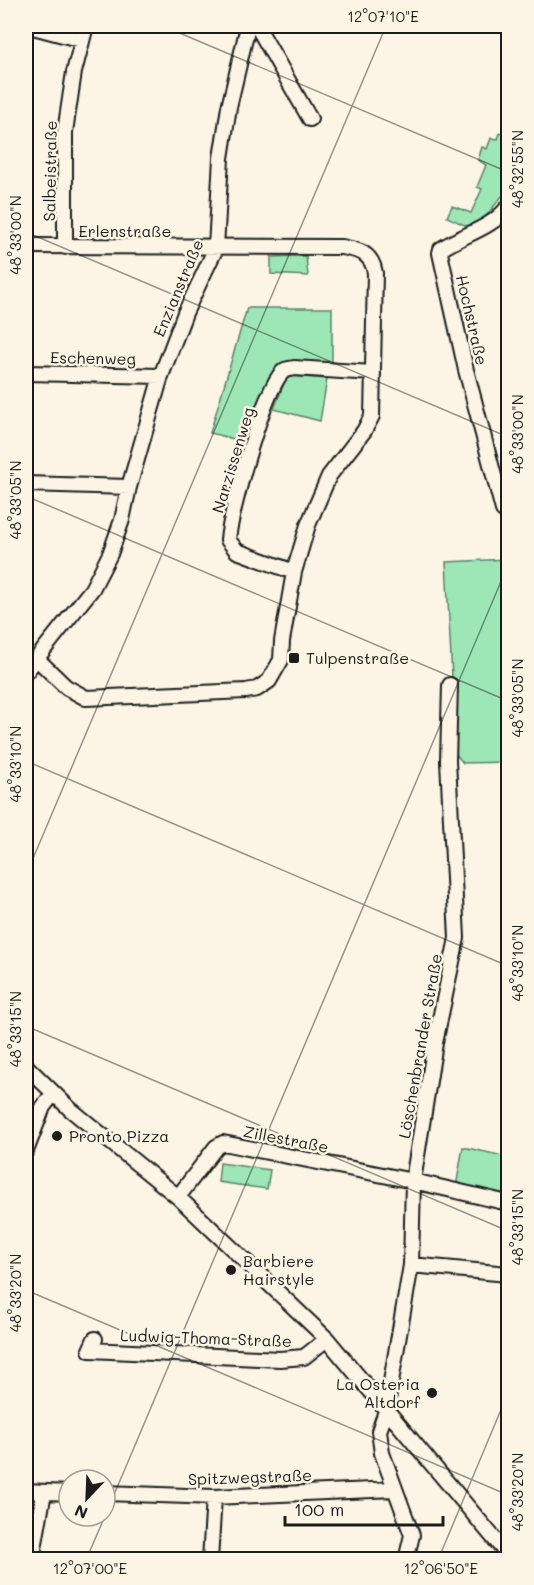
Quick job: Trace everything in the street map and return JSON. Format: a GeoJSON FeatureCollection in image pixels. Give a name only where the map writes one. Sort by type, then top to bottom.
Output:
{"type":"FeatureCollection","features":[{"type":"Feature","properties":{"kind":"street"},"geometry":{"type":"LineString","coordinates":[[29,26],[82,40]]}},
{"type":"Feature","properties":{"kind":"street","name":"Salbeistraße"},"geometry":{"type":"LineString","coordinates":[[65,247],[65,132],[74,72],[86,26]]}},
{"type":"Feature","properties":{"kind":"street","name":"Enzianstraße"},"geometry":{"type":"LineString","coordinates":[[26,672],[92,589],[110,554],[122,520],[129,487],[161,376],[184,313],[216,248],[221,158],[229,107],[248,26]]}},
{"type":"Feature","properties":{"kind":"street"},"geometry":{"type":"LineString","coordinates":[[257,26],[310,119]]}},
{"type":"Feature","properties":{"kind":"street","name":"Hochstraße"},"geometry":{"type":"LineString","coordinates":[[503,510],[466,370],[440,253],[441,249],[450,242],[498,219],[508,207]]}},
{"type":"Feature","properties":{"kind":"street","name":"Erlenstraße"},"geometry":{"type":"LineString","coordinates":[[26,246],[342,247],[356,249],[367,254],[372,260],[375,273],[373,373]]}},
{"type":"Feature","properties":{"kind":"street","name":"Narzissenweg"},"geometry":{"type":"LineString","coordinates":[[294,572],[237,551],[228,540],[245,465],[260,418],[276,382],[285,370],[294,368],[373,373]]}},
{"type":"Feature","properties":{"kind":"street","name":"Eschenweg"},"geometry":{"type":"LineString","coordinates":[[26,373],[161,376]]}},
{"type":"Feature","properties":{"kind":"street"},"geometry":{"type":"LineString","coordinates":[[37,659],[66,687],[86,698],[246,691],[257,689],[269,681],[281,660],[294,572],[308,525],[329,476],[364,432],[372,416],[373,373]]}},
{"type":"Feature","properties":{"kind":"street"},"geometry":{"type":"LineString","coordinates":[[26,484],[129,487]]}},
{"type":"Feature","properties":{"kind":"street","name":"Löschenbrander Straße"},"geometry":{"type":"LineString","coordinates":[[406,1560],[412,1535],[382,1453],[379,1431],[386,1411],[411,1265],[413,1181],[435,1042],[457,938],[448,761],[450,685]]}},
{"type":"Feature","properties":{"kind":"street"},"geometry":{"type":"LineString","coordinates":[[26,1066],[70,1109],[178,1197],[327,1339],[508,1555]]}},
{"type":"Feature","properties":{"kind":"street"},"geometry":{"type":"LineString","coordinates":[[26,1151],[43,1107],[53,1094]]}},
{"type":"Feature","properties":{"kind":"street","name":"Zillestraße"},"geometry":{"type":"LineString","coordinates":[[178,1197],[216,1147],[223,1143],[413,1181]]}},
{"type":"Feature","properties":{"kind":"street"},"geometry":{"type":"LineString","coordinates":[[413,1181],[508,1203]]}},
{"type":"Feature","properties":{"kind":"street"},"geometry":{"type":"LineString","coordinates":[[411,1265],[508,1274]]}},
{"type":"Feature","properties":{"kind":"street","name":"Ludwig-Thoma-Straße"},"geometry":{"type":"LineString","coordinates":[[95,1339],[90,1350],[280,1359],[304,1357],[327,1339]]}},
{"type":"Feature","properties":{"kind":"street","name":"Spitzwegstraße"},"geometry":{"type":"LineString","coordinates":[[117,1493],[214,1497],[395,1489]]}},
{"type":"Feature","properties":{"kind":"street"},"geometry":{"type":"LineString","coordinates":[[26,1491],[57,1493]]}},
{"type":"Feature","properties":{"kind":"street"},"geometry":{"type":"LineString","coordinates":[[32,1560],[44,1492]]}},
{"type":"Feature","properties":{"kind":"street"},"geometry":{"type":"LineString","coordinates":[[210,1560],[214,1497]]}},
{"type":"Feature","properties":{"kind":"green space"},"geometry":{"type":"Polygon","coordinates":[[[500,133],[508,137],[508,189],[486,216],[471,228],[447,217],[452,206],[471,213],[482,189],[477,187],[486,165],[478,160],[482,147],[487,149],[491,138],[498,139],[500,133]]]}},
{"type":"Feature","properties":{"kind":"green space"},"geometry":{"type":"Polygon","coordinates":[[[306,256],[308,276],[271,274],[271,257],[306,256]]]}},
{"type":"Feature","properties":{"kind":"green space"},"geometry":{"type":"Polygon","coordinates":[[[247,308],[332,308],[332,364],[292,361],[279,364],[270,377],[246,442],[210,433],[247,308]]]}},
{"type":"Feature","properties":{"kind":"green space"},"geometry":{"type":"Polygon","coordinates":[[[290,376],[327,379],[320,421],[274,409],[285,381],[290,376]]]}},
{"type":"Feature","properties":{"kind":"green space"},"geometry":{"type":"Polygon","coordinates":[[[508,559],[508,762],[463,763],[456,754],[446,562],[508,559]]]}},
{"type":"Feature","properties":{"kind":"green space"},"geometry":{"type":"Polygon","coordinates":[[[463,1147],[508,1157],[508,1198],[456,1187],[463,1147]]]}},
{"type":"Feature","properties":{"kind":"green space"},"geometry":{"type":"Polygon","coordinates":[[[220,1163],[270,1170],[267,1189],[218,1182],[220,1163]]]}},
{"type":"Feature","properties":{"kind":"place","name":"Tulpenstraße"},"geometry":{"type":"Point","coordinates":[294,658]}},
{"type":"Feature","properties":{"kind":"place","name":"Pronto Pizza"},"geometry":{"type":"Point","coordinates":[57,1136]}},
{"type":"Feature","properties":{"kind":"place","name":"Barbiere Hairstyle"},"geometry":{"type":"Point","coordinates":[231,1270]}},
{"type":"Feature","properties":{"kind":"place","name":"La Osteria Altdorf"},"geometry":{"type":"Point","coordinates":[432,1393]}}]}
